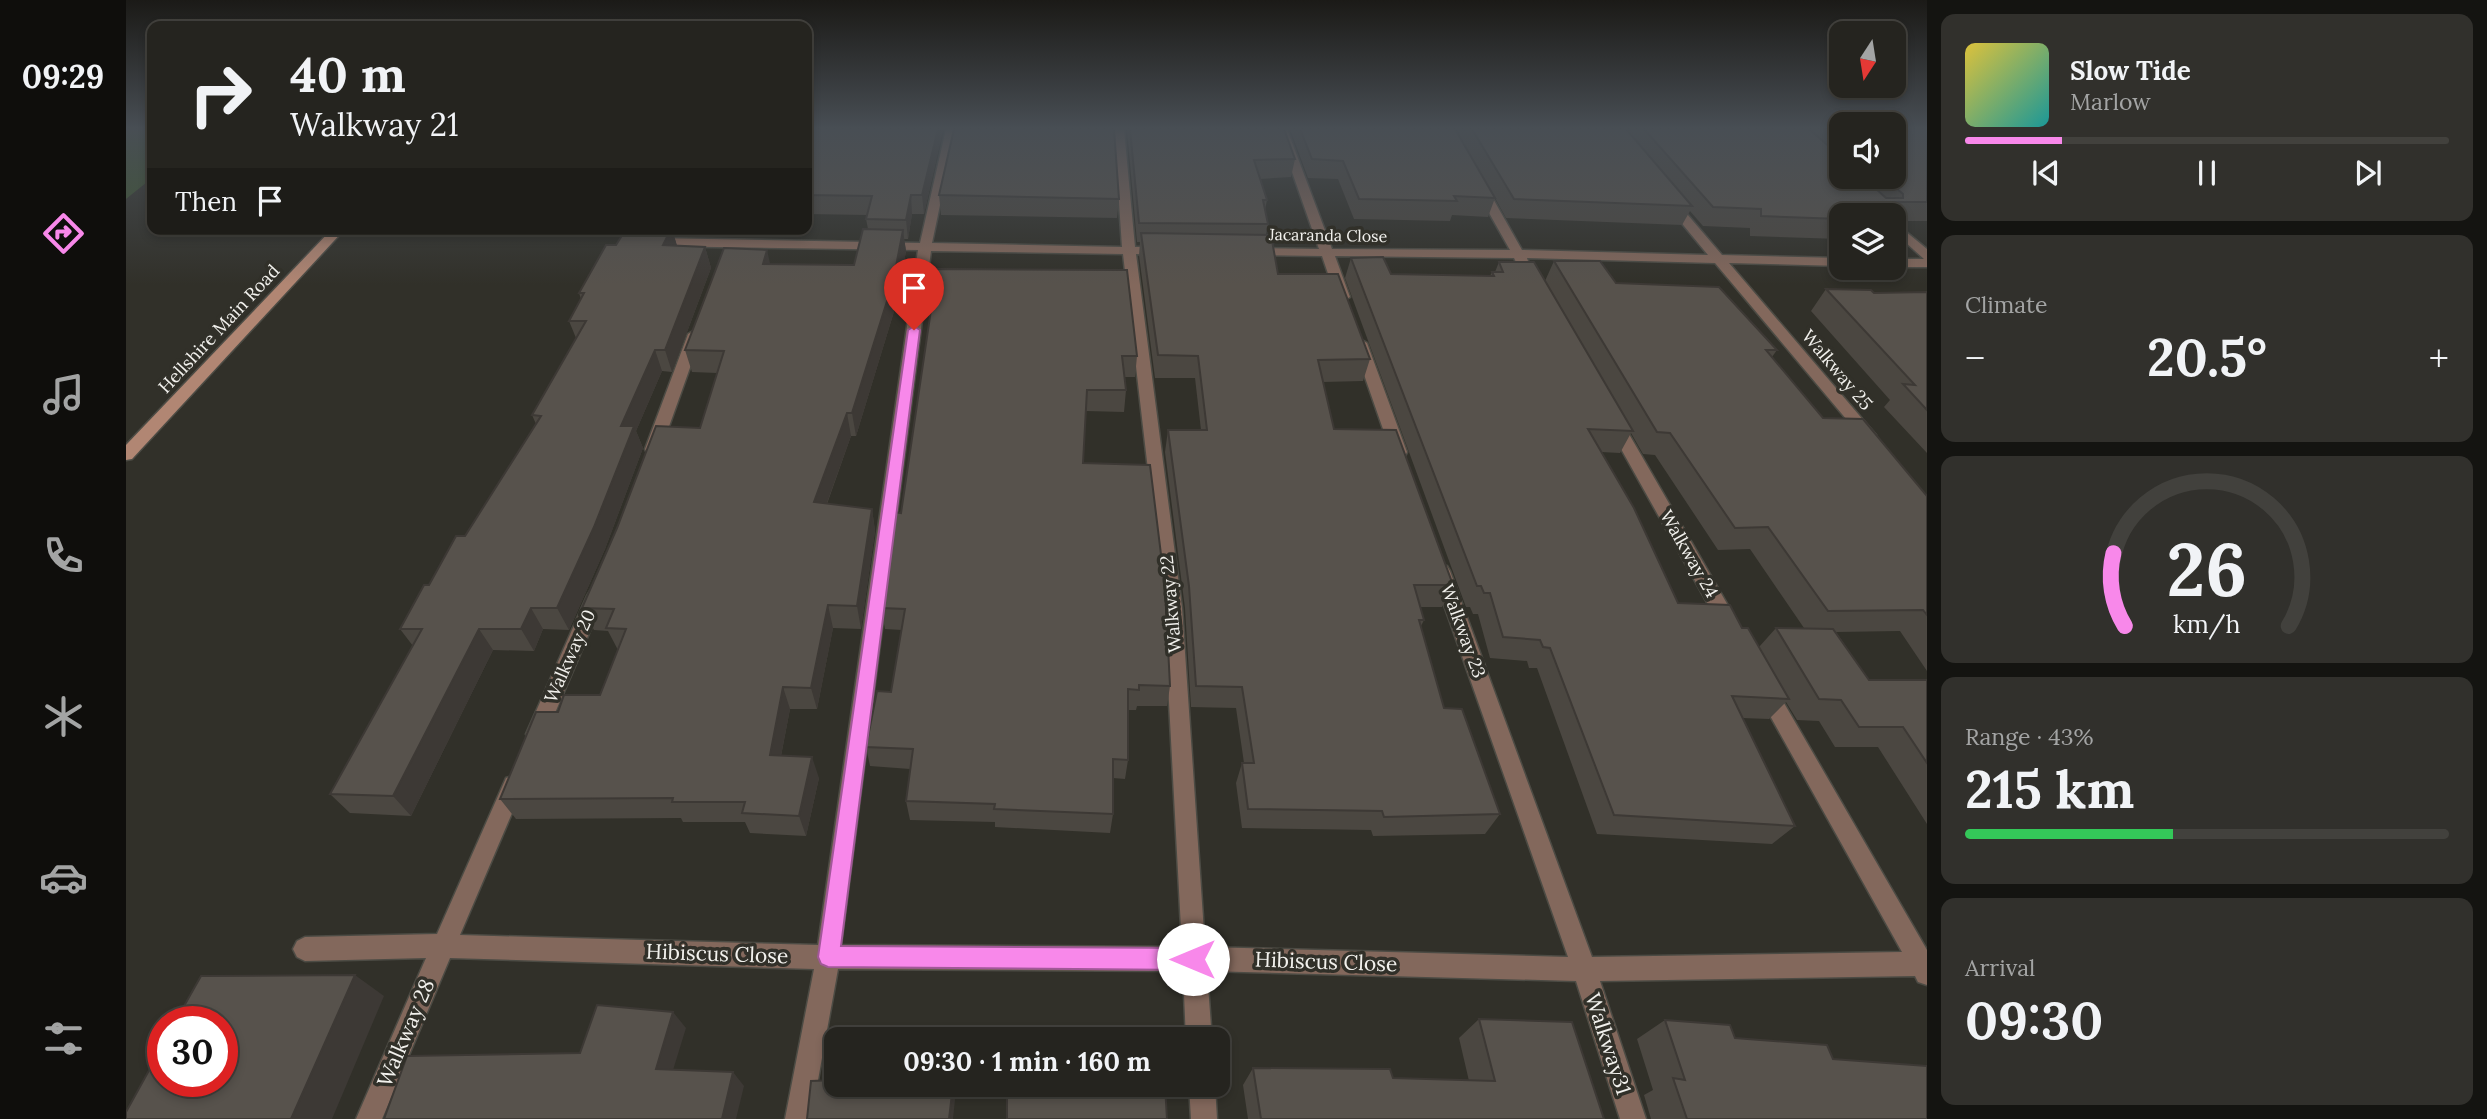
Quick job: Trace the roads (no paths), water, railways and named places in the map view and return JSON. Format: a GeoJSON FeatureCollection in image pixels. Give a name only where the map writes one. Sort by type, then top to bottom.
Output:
{"type":"FeatureCollection","features":[{"type":"Feature","properties":{"kind":"main road","name":"Hellshire Main Road"},"geometry":{"type":"LineString","coordinates":[[126,455],[333,235]]}},
{"type":"Feature","properties":{"kind":"street"},"geometry":{"type":"LineString","coordinates":[[798,1119],[828,957],[925,248],[940,181]]}},
{"type":"Feature","properties":{"kind":"street","name":"Walkway 22"},"geometry":{"type":"LineString","coordinates":[[1123,181],[1129,250],[1173,608],[1198,1027]]}},
{"type":"Feature","properties":{"kind":"street"},"geometry":{"type":"LineString","coordinates":[[1301,181],[1407,475]]}},
{"type":"Feature","properties":{"kind":"street"},"geometry":{"type":"LineString","coordinates":[[1477,181],[1532,278]]}},
{"type":"Feature","properties":{"kind":"street","name":"Walkway 25"},"geometry":{"type":"LineString","coordinates":[[1660,189],[1882,451]]}},
{"type":"Feature","properties":{"kind":"street"},"geometry":{"type":"LineString","coordinates":[[720,268],[732,236]]}},
{"type":"Feature","properties":{"kind":"street"},"geometry":{"type":"LineString","coordinates":[[646,242],[732,236],[925,248],[1169,251]]}},
{"type":"Feature","properties":{"kind":"street"},"geometry":{"type":"LineString","coordinates":[[1906,237],[1927,256]]}},
{"type":"Feature","properties":{"kind":"street","name":"Jacaranda Close"},"geometry":{"type":"LineString","coordinates":[[1235,252],[1519,254],[1829,262]]}},
{"type":"Feature","properties":{"kind":"street"},"geometry":{"type":"LineString","coordinates":[[1906,263],[1927,263]]}},
{"type":"Feature","properties":{"kind":"street"},"geometry":{"type":"LineString","coordinates":[[649,460],[701,319]]}},
{"type":"Feature","properties":{"kind":"street","name":"Walkway 24"},"geometry":{"type":"LineString","coordinates":[[1608,411],[1737,639]]}},
{"type":"Feature","properties":{"kind":"street","name":"Walkway 23"},"geometry":{"type":"LineString","coordinates":[[1435,553],[1584,970]]}},
{"type":"Feature","properties":{"kind":"street","name":"Walkway 20"},"geometry":{"type":"LineString","coordinates":[[442,946],[605,575]]}},
{"type":"Feature","properties":{"kind":"street"},"geometry":{"type":"LineString","coordinates":[[1758,675],[1925,967]]}},
{"type":"Feature","properties":{"kind":"street","name":"Hibiscus Close"},"geometry":{"type":"LineString","coordinates":[[305,949],[442,946],[828,957],[1193,959],[1584,970],[1925,967]]}},
{"type":"Feature","properties":{"kind":"street","name":"Walkway 28"},"geometry":{"type":"LineString","coordinates":[[369,1119],[442,946]]}},
{"type":"Feature","properties":{"kind":"street","name":"Walkway31"},"geometry":{"type":"LineString","coordinates":[[1584,970],[1633,1119]]}},
{"type":"Feature","properties":{"kind":"street"},"geometry":{"type":"LineString","coordinates":[[1203,1097],[1204,1119]]}}]}
